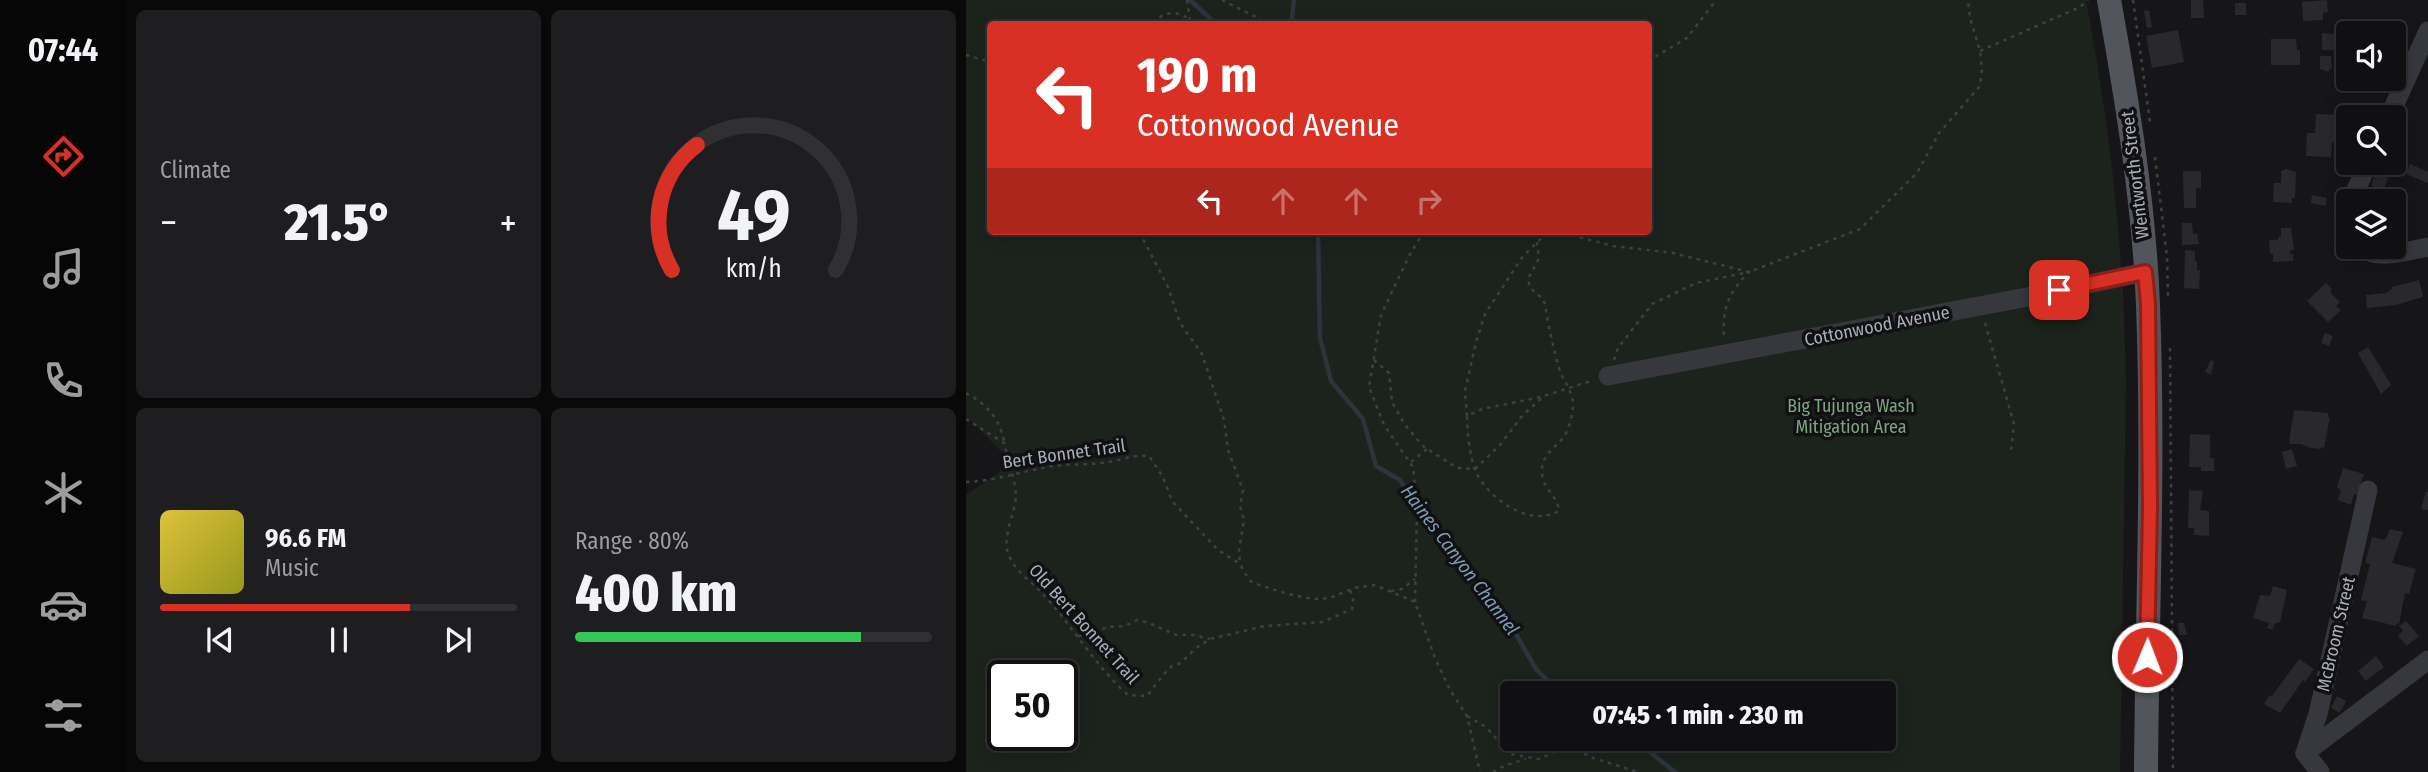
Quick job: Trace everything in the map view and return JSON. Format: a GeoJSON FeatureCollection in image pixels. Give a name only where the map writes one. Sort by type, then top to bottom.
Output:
{"type":"FeatureCollection","features":[{"type":"Feature","properties":{"kind":"main road","name":"Wentworth Street"},"geometry":{"type":"LineString","coordinates":[[2109,0],[2123,77],[2137,185],[2148,304],[2150,508],[2146,772]]}},
{"type":"Feature","properties":{"kind":"street"},"geometry":{"type":"LineString","coordinates":[[2394,105],[2428,31]]}},
{"type":"Feature","properties":{"kind":"street"},"geometry":{"type":"LineString","coordinates":[[2406,251],[2428,247]]}},
{"type":"Feature","properties":{"kind":"street","name":"Cottonwood Avenue"},"geometry":{"type":"LineString","coordinates":[[1608,376],[2145,272]]}},
{"type":"Feature","properties":{"kind":"street","name":"McBroom Street"},"geometry":{"type":"LineString","coordinates":[[2305,753],[2318,715],[2368,490]]}},
{"type":"Feature","properties":{"kind":"street"},"geometry":{"type":"LineString","coordinates":[[2320,772],[2305,753],[2428,660]]}},
{"type":"Feature","properties":{"kind":"path"},"geometry":{"type":"LineString","coordinates":[[1222,0],[1264,21]]}},
{"type":"Feature","properties":{"kind":"path"},"geometry":{"type":"LineString","coordinates":[[1652,59],[1687,38],[1716,0]]}},
{"type":"Feature","properties":{"kind":"path"},"geometry":{"type":"LineString","coordinates":[[1467,416],[1482,409],[1544,396],[1608,376],[1618,348],[1652,304],[1696,283],[1749,272],[1860,229],[1917,173],[1939,133],[1980,86],[1980,51],[1970,18],[1968,0]]}},
{"type":"Feature","properties":{"kind":"path"},"geometry":{"type":"LineString","coordinates":[[1980,51],[2080,7],[2088,0]]}},
{"type":"Feature","properties":{"kind":"path"},"geometry":{"type":"LineString","coordinates":[[1187,2],[1190,20]]}},
{"type":"Feature","properties":{"kind":"path"},"geometry":{"type":"LineString","coordinates":[[1156,21],[1168,13],[1182,14],[1190,20]]}},
{"type":"Feature","properties":{"kind":"path"},"geometry":{"type":"LineString","coordinates":[[966,55],[987,61]]}},
{"type":"Feature","properties":{"kind":"path"},"geometry":{"type":"LineString","coordinates":[[1143,235],[1168,287],[1180,323],[1202,354],[1224,420],[1228,450],[1243,490],[1240,506],[1244,520],[1239,550],[1240,565]]}},
{"type":"Feature","properties":{"kind":"path"},"geometry":{"type":"LineString","coordinates":[[1421,235],[1381,315],[1369,387],[1384,425],[1413,467],[1417,508],[1415,602],[1450,690],[1467,716],[1480,772]]}},
{"type":"Feature","properties":{"kind":"path"},"geometry":{"type":"LineString","coordinates":[[1537,242],[1539,258],[1528,279],[1530,288],[1545,304],[1559,371],[1570,388],[1573,405],[1571,422],[1563,438],[1550,449],[1543,462],[1542,476],[1547,489],[1558,500],[1559,511],[1550,516],[1534,516],[1506,505],[1488,488],[1475,469],[1467,433],[1465,391],[1485,313],[1524,256],[1537,242],[1545,235]]}},
{"type":"Feature","properties":{"kind":"path"},"geometry":{"type":"LineString","coordinates":[[1570,235],[1613,246],[1673,253],[1749,272]]}},
{"type":"Feature","properties":{"kind":"path"},"geometry":{"type":"LineString","coordinates":[[1726,354],[1723,317],[1727,300],[1736,285],[1749,272]]}},
{"type":"Feature","properties":{"kind":"path"},"geometry":{"type":"LineString","coordinates":[[1980,306],[2014,424],[2011,451]]}},
{"type":"Feature","properties":{"kind":"path"},"geometry":{"type":"LineString","coordinates":[[1374,360],[1389,373],[1392,402],[1405,425],[1427,449],[1457,468],[1475,469],[1500,445],[1523,415],[1544,396]]}},
{"type":"Feature","properties":{"kind":"path","name":"Old Bert Bonnet Trail"},"geometry":{"type":"LineString","coordinates":[[966,393],[980,400],[997,419],[1003,432],[1016,498],[1010,523],[1008,552],[1020,572],[1042,593],[1115,684],[1128,695],[1147,696],[1172,666],[1181,663],[1210,639],[1265,626],[1322,622],[1352,609],[1350,590]]}},
{"type":"Feature","properties":{"kind":"path"},"geometry":{"type":"LineString","coordinates":[[966,419],[1004,443]]}},
{"type":"Feature","properties":{"kind":"path"},"geometry":{"type":"LineString","coordinates":[[1411,464],[1413,459],[1427,449]]}},
{"type":"Feature","properties":{"kind":"path","name":"Bert Bonnet Trail"},"geometry":{"type":"LineString","coordinates":[[966,482],[1056,466],[1104,463],[1128,459],[1138,454],[1149,456],[1163,477],[1172,501],[1218,550],[1240,565],[1249,580],[1288,594],[1321,598],[1330,598],[1374,585],[1415,602]]}},
{"type":"Feature","properties":{"kind":"path"},"geometry":{"type":"LineString","coordinates":[[1390,591],[1402,589],[1415,579]]}},
{"type":"Feature","properties":{"kind":"path"},"geometry":{"type":"LineString","coordinates":[[1078,636],[1108,627],[1125,626],[1137,620],[1176,635],[1210,639]]}},
{"type":"Feature","properties":{"kind":"path"},"geometry":{"type":"LineString","coordinates":[[1467,716],[1486,727],[1510,754],[1539,759],[1563,748],[1577,750],[1638,772]]}},
{"type":"Feature","properties":{"kind":"path"},"geometry":{"type":"LineString","coordinates":[[1493,772],[1530,758]]}},
{"type":"Feature","properties":{"kind":"green space","name":"Big Tujunga Wash Mitigation Area"},"geometry":{"type":"Polygon","coordinates":[[[966,0],[2086,0],[2109,142],[2123,286],[2126,383],[2120,772],[966,772],[966,495],[1013,463],[966,416],[966,0]]]}},
{"type":"Feature","properties":{"kind":"building"},"geometry":{"type":"Polygon","coordinates":[[[2191,0],[2203,0],[2204,18],[2191,18],[2191,0]]]}},
{"type":"Feature","properties":{"kind":"building"},"geometry":{"type":"Polygon","coordinates":[[[2327,0],[2328,12],[2323,13],[2323,20],[2303,21],[2302,2],[2327,0]]]}},
{"type":"Feature","properties":{"kind":"building"},"geometry":{"type":"Polygon","coordinates":[[[2235,3],[2246,3],[2246,15],[2235,15],[2235,3]]]}},
{"type":"Feature","properties":{"kind":"building"},"geometry":{"type":"Polygon","coordinates":[[[2149,10],[2152,27],[2147,28],[2144,11],[2149,10]]]}},
{"type":"Feature","properties":{"kind":"building"},"geometry":{"type":"Polygon","coordinates":[[[2178,30],[2184,62],[2152,68],[2146,36],[2178,30]]]}},
{"type":"Feature","properties":{"kind":"building"},"geometry":{"type":"Polygon","coordinates":[[[2322,33],[2336,34],[2336,57],[2334,50],[2322,50],[2322,33]]]}},
{"type":"Feature","properties":{"kind":"building"},"geometry":{"type":"Polygon","coordinates":[[[2271,39],[2296,39],[2297,50],[2300,50],[2300,65],[2271,65],[2271,39]]]}},
{"type":"Feature","properties":{"kind":"building"},"geometry":{"type":"Polygon","coordinates":[[[2320,56],[2331,56],[2332,69],[2329,69],[2329,72],[2320,69],[2320,56]]]}},
{"type":"Feature","properties":{"kind":"building"},"geometry":{"type":"Polygon","coordinates":[[[2316,114],[2336,115],[2336,143],[2332,142],[2331,157],[2306,156],[2307,133],[2315,133],[2316,114]]]}},
{"type":"Feature","properties":{"kind":"building"},"geometry":{"type":"Polygon","coordinates":[[[2410,164],[2428,172],[2428,183],[2406,174],[2410,164]]]}},
{"type":"Feature","properties":{"kind":"building"},"geometry":{"type":"Polygon","coordinates":[[[2286,169],[2296,172],[2295,198],[2292,198],[2292,203],[2273,202],[2274,183],[2281,183],[2281,171],[2286,169]]]}},
{"type":"Feature","properties":{"kind":"building"},"geometry":{"type":"Polygon","coordinates":[[[2183,171],[2201,171],[2201,188],[2196,188],[2196,208],[2184,208],[2183,171]]]}},
{"type":"Feature","properties":{"kind":"building"},"geometry":{"type":"Polygon","coordinates":[[[2375,175],[2388,178],[2384,189],[2374,189],[2375,187],[2371,186],[2375,175]]]}},
{"type":"Feature","properties":{"kind":"building"},"geometry":{"type":"Polygon","coordinates":[[[2312,195],[2327,198],[2326,206],[2311,203],[2312,195]]]}},
{"type":"Feature","properties":{"kind":"building"},"geometry":{"type":"Polygon","coordinates":[[[2182,223],[2192,223],[2193,234],[2197,233],[2199,244],[2182,245],[2182,223]]]}},
{"type":"Feature","properties":{"kind":"building"},"geometry":{"type":"Polygon","coordinates":[[[2281,228],[2291,228],[2294,250],[2290,250],[2290,254],[2293,254],[2293,261],[2273,262],[2273,254],[2270,254],[2269,240],[2278,240],[2278,237],[2281,237],[2281,228]]]}},
{"type":"Feature","properties":{"kind":"building"},"geometry":{"type":"Polygon","coordinates":[[[2185,250],[2195,251],[2197,270],[2200,270],[2199,289],[2184,288],[2185,250]]]}},
{"type":"Feature","properties":{"kind":"building"},"geometry":{"type":"Polygon","coordinates":[[[2419,280],[2423,297],[2396,305],[2367,308],[2366,295],[2386,293],[2392,287],[2419,280]]]}},
{"type":"Feature","properties":{"kind":"building"},"geometry":{"type":"Polygon","coordinates":[[[2326,283],[2332,289],[2330,292],[2340,302],[2336,306],[2341,310],[2328,322],[2307,301],[2326,283]]]}},
{"type":"Feature","properties":{"kind":"building"},"geometry":{"type":"Polygon","coordinates":[[[2325,333],[2333,336],[2329,346],[2321,343],[2325,333]]]}},
{"type":"Feature","properties":{"kind":"building"},"geometry":{"type":"Polygon","coordinates":[[[2368,347],[2391,385],[2381,394],[2358,353],[2368,347]]]}},
{"type":"Feature","properties":{"kind":"building"},"geometry":{"type":"Polygon","coordinates":[[[2211,360],[2214,362],[2211,375],[2205,372],[2211,360]]]}},
{"type":"Feature","properties":{"kind":"building"},"geometry":{"type":"Polygon","coordinates":[[[2294,410],[2328,413],[2330,417],[2324,448],[2311,448],[2289,442],[2294,410]]]}},
{"type":"Feature","properties":{"kind":"building"},"geometry":{"type":"Polygon","coordinates":[[[2190,434],[2210,435],[2210,458],[2214,458],[2214,471],[2189,467],[2190,434]]]}},
{"type":"Feature","properties":{"kind":"building"},"geometry":{"type":"Polygon","coordinates":[[[2292,449],[2297,466],[2286,469],[2282,452],[2292,449]]]}},
{"type":"Feature","properties":{"kind":"building"},"geometry":{"type":"Polygon","coordinates":[[[2343,468],[2364,474],[2351,505],[2338,500],[2341,490],[2337,487],[2343,468]]]}},
{"type":"Feature","properties":{"kind":"building"},"geometry":{"type":"Polygon","coordinates":[[[2189,490],[2203,491],[2200,510],[2209,511],[2209,536],[2194,535],[2194,528],[2188,528],[2189,490]]]}},
{"type":"Feature","properties":{"kind":"building"},"geometry":{"type":"Polygon","coordinates":[[[2428,492],[2428,510],[2421,509],[2428,492]]]}},
{"type":"Feature","properties":{"kind":"building"},"geometry":{"type":"Polygon","coordinates":[[[2390,529],[2403,532],[2392,563],[2416,569],[2409,594],[2405,593],[2399,624],[2396,626],[2362,618],[2367,601],[2361,600],[2370,564],[2365,563],[2372,537],[2385,540],[2390,529]]]}},
{"type":"Feature","properties":{"kind":"building"},"geometry":{"type":"Polygon","coordinates":[[[2273,586],[2287,590],[2280,622],[2274,624],[2273,630],[2267,628],[2269,623],[2253,618],[2260,595],[2270,596],[2273,586]]]}},
{"type":"Feature","properties":{"kind":"building"},"geometry":{"type":"Polygon","coordinates":[[[2406,621],[2419,636],[2407,646],[2398,636],[2403,631],[2399,626],[2406,621]]]}},
{"type":"Feature","properties":{"kind":"building"},"geometry":{"type":"Polygon","coordinates":[[[2178,623],[2184,623],[2187,635],[2179,635],[2178,623]]]}},
{"type":"Feature","properties":{"kind":"building"},"geometry":{"type":"Polygon","coordinates":[[[2376,656],[2384,667],[2366,681],[2358,671],[2376,656]]]}},
{"type":"Feature","properties":{"kind":"building"},"geometry":{"type":"Polygon","coordinates":[[[2299,659],[2314,669],[2280,713],[2264,704],[2299,659]]]}},
{"type":"Feature","properties":{"kind":"building"},"geometry":{"type":"Polygon","coordinates":[[[2337,696],[2346,701],[2340,713],[2331,708],[2337,696]]]}},
{"type":"Feature","properties":{"kind":"waterway"},"geometry":{"type":"LineString","coordinates":[[1190,0],[1213,21]]}},
{"type":"Feature","properties":{"kind":"waterway","name":"Haines Canyon Channel"},"geometry":{"type":"LineString","coordinates":[[1291,21],[1294,0]]}},
{"type":"Feature","properties":{"kind":"waterway","name":"Haines Canyon Channel"},"geometry":{"type":"LineString","coordinates":[[1318,235],[1320,338],[1331,381],[1363,419],[1376,466],[1400,480],[1417,508],[1514,631],[1536,669],[1548,681]]}},
{"type":"Feature","properties":{"kind":"waterway","name":"Haines Canyon Channel"},"geometry":{"type":"LineString","coordinates":[[1648,751],[1675,772]]}},
{"type":"Feature","properties":{"kind":"route"},"geometry":{"type":"LineString","coordinates":[[2059,290],[2145,272],[2148,304],[2150,508],[2147,657]]}}]}
